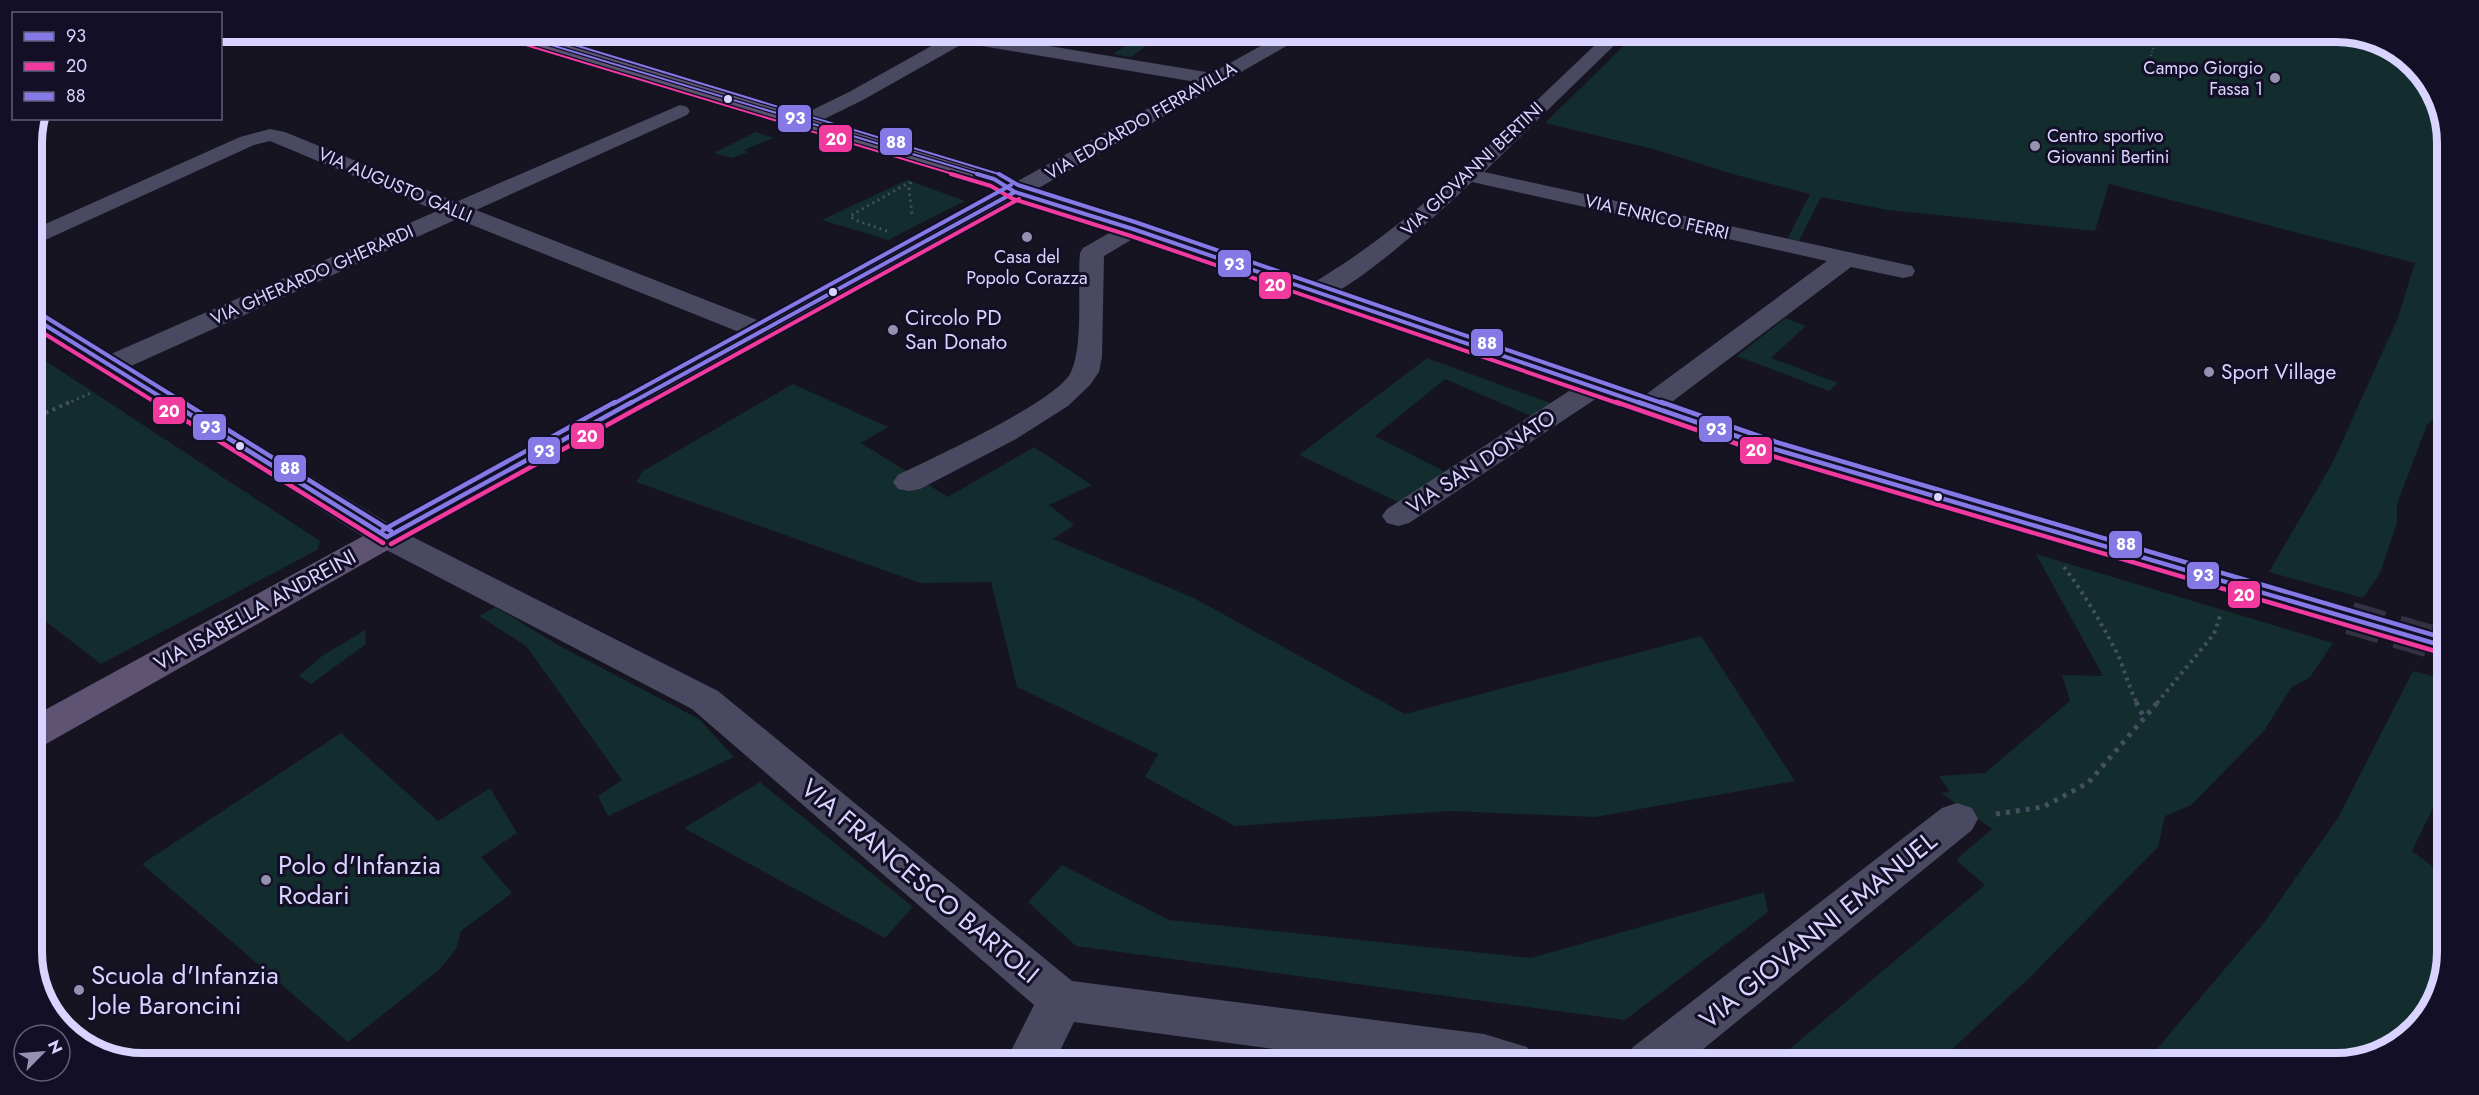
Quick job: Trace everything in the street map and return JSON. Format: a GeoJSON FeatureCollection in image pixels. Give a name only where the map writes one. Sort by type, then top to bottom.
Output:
{"type":"FeatureCollection","features":[{"type":"Feature","properties":{"kind":"main road","name":"VIA SAN DONATO"},"geometry":{"type":"LineString","coordinates":[[550,42],[994,179],[1015,192],[1788,453],[2350,618]]}},
{"type":"Feature","properties":{"kind":"main road","name":"VIA ISABELLA ANDREINI"},"geometry":{"type":"LineString","coordinates":[[42,728],[589,424],[763,332],[1015,192]]}},
{"type":"Feature","properties":{"kind":"street"},"geometry":{"type":"LineString","coordinates":[[807,120],[856,96],[953,42]]}},
{"type":"Feature","properties":{"kind":"street"},"geometry":{"type":"LineString","coordinates":[[1011,42],[1215,79]]}},
{"type":"Feature","properties":{"kind":"street","name":"VIA EDOARDO FERRAVILLA"},"geometry":{"type":"LineString","coordinates":[[1015,192],[1215,79],[1276,42]]}},
{"type":"Feature","properties":{"kind":"street","name":"VIA GIOVANNI BERTINI"},"geometry":{"type":"LineString","coordinates":[[1315,292],[1353,270],[1394,240],[1468,175],[1608,42]]}},
{"type":"Feature","properties":{"kind":"street","name":"VIA GHERARDO GHERARDI"},"geometry":{"type":"LineString","coordinates":[[108,366],[680,111]]}},
{"type":"Feature","properties":{"kind":"street","name":"VIA AUGUSTO GALLI"},"geometry":{"type":"LineString","coordinates":[[42,233],[247,141],[270,135],[278,136],[457,211],[763,332]]}},
{"type":"Feature","properties":{"kind":"street","name":"VIA ENRICO FERRI"},"geometry":{"type":"LineString","coordinates":[[1468,175],[1903,272]]}},
{"type":"Feature","properties":{"kind":"street"},"geometry":{"type":"LineString","coordinates":[[909,482],[1046,409],[1076,386],[1084,374],[1090,342],[1092,253],[1133,230]]}},
{"type":"Feature","properties":{"kind":"street"},"geometry":{"type":"LineString","coordinates":[[1647,407],[1846,259]]}},
{"type":"Feature","properties":{"kind":"street","name":"VIA FRANCESCO BARTOLI"},"geometry":{"type":"LineString","coordinates":[[42,323],[108,366],[387,537],[705,700],[1061,1000]]}},
{"type":"Feature","properties":{"kind":"street","name":"VIA SAN DONATO"},"geometry":{"type":"LineString","coordinates":[[1398,516],[1593,388]]}},
{"type":"Feature","properties":{"kind":"street","name":"VIA GIOVANNI EMANUEL"},"geometry":{"type":"LineString","coordinates":[[1664,1053],[1957,819]]}},
{"type":"Feature","properties":{"kind":"street"},"geometry":{"type":"LineString","coordinates":[[1034,1053],[1061,1000],[1461,1053]]}},
{"type":"Feature","properties":{"kind":"path"},"geometry":{"type":"LineString","coordinates":[[2151,56],[2154,42]]}},
{"type":"Feature","properties":{"kind":"path"},"geometry":{"type":"LineString","coordinates":[[890,233],[850,216],[913,181],[909,189],[912,219]]}},
{"type":"Feature","properties":{"kind":"path"},"geometry":{"type":"LineString","coordinates":[[42,414],[94,391]]}},
{"type":"Feature","properties":{"kind":"path"},"geometry":{"type":"LineString","coordinates":[[2062,564],[2086,596],[2119,658],[2126,681],[2146,719]]}},
{"type":"Feature","properties":{"kind":"path"},"geometry":{"type":"LineString","coordinates":[[1957,819],[2043,807],[2088,783],[2146,719],[2199,655],[2214,634],[2223,608]]}},
{"type":"Feature","properties":{"kind":"green space"},"geometry":{"type":"Polygon","coordinates":[[[1132,42],[1152,42],[1131,57],[1113,54],[1132,42]]]}},
{"type":"Feature","properties":{"kind":"green space","name":"Centro sportivo Giovanni Bertini"},"geometry":{"type":"Polygon","coordinates":[[[1628,42],[2336,42],[2356,44],[2375,50],[2397,63],[2416,82],[2429,104],[2437,136],[2437,412],[2427,425],[2397,504],[2397,523],[2380,573],[2363,598],[2269,572],[2333,462],[2397,320],[2415,263],[2109,184],[2095,231],[1888,210],[1821,197],[1799,241],[1788,238],[1810,194],[1736,175],[1653,149],[1545,123],[1628,42]]]}},
{"type":"Feature","properties":{"kind":"green space"},"geometry":{"type":"Polygon","coordinates":[[[756,132],[773,138],[744,150],[748,152],[732,158],[714,153],[756,132]]]}},
{"type":"Feature","properties":{"kind":"green space"},"geometry":{"type":"Polygon","coordinates":[[[907,180],[965,201],[888,240],[822,220],[907,180]]]}},
{"type":"Feature","properties":{"kind":"green space"},"geometry":{"type":"Polygon","coordinates":[[[1785,318],[1806,326],[1771,358],[1838,383],[1829,391],[1737,356],[1785,318]]]}},
{"type":"Feature","properties":{"kind":"green space"},"geometry":{"type":"Polygon","coordinates":[[[1427,358],[1553,404],[1536,418],[1445,379],[1375,436],[1451,475],[1402,504],[1299,455],[1427,358]]]}},
{"type":"Feature","properties":{"kind":"green space"},"geometry":{"type":"Polygon","coordinates":[[[42,359],[320,541],[317,550],[101,664],[42,619],[42,359]]]}},
{"type":"Feature","properties":{"kind":"green space"},"geometry":{"type":"Polygon","coordinates":[[[793,384],[888,427],[861,443],[948,497],[1034,447],[1092,485],[1049,505],[1074,525],[1053,539],[1194,598],[1405,714],[1701,636],[1795,781],[1595,817],[1450,811],[1235,826],[1145,777],[1158,754],[1017,687],[991,582],[920,583],[636,482],[643,471],[793,384]]]}},
{"type":"Feature","properties":{"kind":"green space"},"geometry":{"type":"Polygon","coordinates":[[[2036,554],[2333,643],[2310,677],[2291,688],[2264,731],[2191,805],[2165,816],[2158,847],[2028,979],[1948,1053],[1785,1053],[1985,885],[1957,861],[1992,829],[1941,793],[1950,792],[1939,776],[1985,773],[2070,701],[2062,675],[2103,676],[2036,554]]]}},
{"type":"Feature","properties":{"kind":"green space"},"geometry":{"type":"Polygon","coordinates":[[[495,607],[558,645],[699,719],[734,757],[608,816],[598,796],[622,780],[526,646],[479,616],[495,607]]]}},
{"type":"Feature","properties":{"kind":"green space"},"geometry":{"type":"Polygon","coordinates":[[[365,630],[366,644],[311,684],[299,676],[322,656],[365,630]]]}},
{"type":"Feature","properties":{"kind":"green space"},"geometry":{"type":"Polygon","coordinates":[[[2413,671],[2437,677],[2437,800],[2412,851],[2437,870],[2437,952],[2435,972],[2429,991],[2416,1013],[2403,1028],[2392,1036],[2362,1050],[2349,1052],[2153,1053],[2263,924],[2338,818],[2413,671]]]}},
{"type":"Feature","properties":{"kind":"green space"},"geometry":{"type":"Polygon","coordinates":[[[341,733],[438,821],[490,788],[517,833],[481,857],[512,893],[461,931],[456,949],[439,970],[348,1042],[142,864],[341,733]]]}},
{"type":"Feature","properties":{"kind":"green space"},"geometry":{"type":"Polygon","coordinates":[[[760,782],[913,907],[885,938],[684,828],[760,782]]]}},
{"type":"Feature","properties":{"kind":"green space"},"geometry":{"type":"Polygon","coordinates":[[[1062,865],[1169,920],[1531,958],[1764,892],[1768,912],[1625,1020],[1076,946],[1028,902],[1062,865]]]}},
{"type":"Feature","properties":{"kind":"tunnel"},"geometry":{"type":"LineString","coordinates":[[2350,618],[2429,641]]}},
{"type":"Feature","properties":{"kind":"transit line","name":"20"},"geometry":{"type":"LineString","coordinates":[[516,42],[991,186],[1013,199],[1131,236],[1772,456],[2437,652]]}},
{"type":"Feature","properties":{"kind":"transit line","name":"93"},"geometry":{"type":"LineString","coordinates":[[541,42],[994,179],[1015,192],[1133,229],[1774,449],[2437,644]]}},
{"type":"Feature","properties":{"kind":"transit line","name":"88"},"geometry":{"type":"LineString","coordinates":[[565,42],[996,172],[1018,185],[1135,222],[1776,442],[2437,636]]}},
{"type":"Feature","properties":{"kind":"transit line","name":"88"},"geometry":{"type":"LineString","coordinates":[[383,530],[1011,185]]}},
{"type":"Feature","properties":{"kind":"transit line","name":"93"},"geometry":{"type":"LineString","coordinates":[[387,537],[1015,192]]}},
{"type":"Feature","properties":{"kind":"transit line","name":"20"},"geometry":{"type":"LineString","coordinates":[[391,544],[1019,199]]}},
{"type":"Feature","properties":{"kind":"transit line","name":"88"},"geometry":{"type":"LineString","coordinates":[[42,315],[391,531]]}},
{"type":"Feature","properties":{"kind":"transit line","name":"93"},"geometry":{"type":"LineString","coordinates":[[42,323],[387,537]]}},
{"type":"Feature","properties":{"kind":"transit line","name":"20"},"geometry":{"type":"LineString","coordinates":[[42,332],[383,543]]}},
{"type":"Feature","properties":{"kind":"place","name":"Campo Giorgio Fassa 1"},"geometry":{"type":"Point","coordinates":[2275,78]}},
{"type":"Feature","properties":{"kind":"place","name":"Centro sportivo Giovanni Bertini"},"geometry":{"type":"Point","coordinates":[2035,146]}},
{"type":"Feature","properties":{"kind":"place","name":"Casa del Popolo Corazza"},"geometry":{"type":"Point","coordinates":[1027,237]}},
{"type":"Feature","properties":{"kind":"place","name":"Circolo PD San Donato"},"geometry":{"type":"Point","coordinates":[893,330]}},
{"type":"Feature","properties":{"kind":"place","name":"Sport Village"},"geometry":{"type":"Point","coordinates":[2209,372]}},
{"type":"Feature","properties":{"kind":"place","name":"Polo d'Infanzia Rodari"},"geometry":{"type":"Point","coordinates":[266,880]}},
{"type":"Feature","properties":{"kind":"place","name":"Scuola d'Infanzia Jole Baroncini"},"geometry":{"type":"Point","coordinates":[79,990]}}]}
